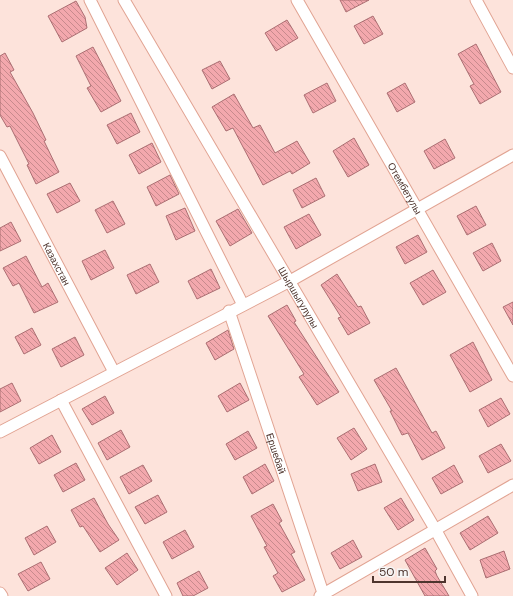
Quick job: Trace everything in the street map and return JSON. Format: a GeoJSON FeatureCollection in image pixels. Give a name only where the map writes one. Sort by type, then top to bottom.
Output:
{"type":"FeatureCollection","features":[{"type":"Feature","properties":{"kind":"street"},"geometry":{"type":"LineString","coordinates":[[90,0],[243,304]]}},
{"type":"Feature","properties":{"kind":"street","name":"Шыршыгулулы"},"geometry":{"type":"LineString","coordinates":[[124,0],[435,528],[472,596]]}},
{"type":"Feature","properties":{"kind":"street","name":"Отембетулы"},"geometry":{"type":"LineString","coordinates":[[297,0],[513,376]]}},
{"type":"Feature","properties":{"kind":"street"},"geometry":{"type":"LineString","coordinates":[[476,0],[513,68]]}},
{"type":"Feature","properties":{"kind":"street"},"geometry":{"type":"LineString","coordinates":[[0,432],[229,311],[290,281],[513,155]]}},
{"type":"Feature","properties":{"kind":"street","name":"Казахстан"},"geometry":{"type":"LineString","coordinates":[[0,156],[114,372]]}},
{"type":"Feature","properties":{"kind":"street","name":"Ершебай"},"geometry":{"type":"LineString","coordinates":[[229,311],[322,595]]}},
{"type":"Feature","properties":{"kind":"street"},"geometry":{"type":"LineString","coordinates":[[61,400],[166,596]]}},
{"type":"Feature","properties":{"kind":"street"},"geometry":{"type":"LineString","coordinates":[[322,595],[435,528],[513,485]]}},
{"type":"Feature","properties":{"kind":"building"},"geometry":{"type":"Polygon","coordinates":[[[340,0],[369,0],[346,12],[340,0]]]}},
{"type":"Feature","properties":{"kind":"building"},"geometry":{"type":"Polygon","coordinates":[[[76,1],[85,17],[87,28],[62,42],[48,16],[76,1]]]}},
{"type":"Feature","properties":{"kind":"building"},"geometry":{"type":"Polygon","coordinates":[[[373,16],[383,34],[364,44],[354,26],[373,16]]]}},
{"type":"Feature","properties":{"kind":"building"},"geometry":{"type":"Polygon","coordinates":[[[287,20],[298,38],[276,51],[265,33],[287,20]]]}},
{"type":"Feature","properties":{"kind":"building"},"geometry":{"type":"Polygon","coordinates":[[[476,44],[501,92],[480,104],[470,86],[474,84],[458,54],[476,44]]]}},
{"type":"Feature","properties":{"kind":"building"},"geometry":{"type":"Polygon","coordinates":[[[93,47],[121,101],[101,112],[87,88],[91,86],[76,56],[93,47]]]}},
{"type":"Feature","properties":{"kind":"building"},"geometry":{"type":"Polygon","coordinates":[[[5,53],[14,70],[10,72],[33,113],[46,140],[44,141],[59,172],[36,184],[27,165],[29,164],[10,126],[7,127],[0,115],[0,56],[5,53]]]}},
{"type":"Feature","properties":{"kind":"building"},"geometry":{"type":"Polygon","coordinates":[[[220,61],[230,79],[212,89],[202,70],[220,61]]]}},
{"type":"Feature","properties":{"kind":"building"},"geometry":{"type":"Polygon","coordinates":[[[327,83],[336,101],[313,113],[304,95],[327,83]]]}},
{"type":"Feature","properties":{"kind":"building"},"geometry":{"type":"Polygon","coordinates":[[[405,83],[415,102],[397,112],[387,93],[405,83]]]}},
{"type":"Feature","properties":{"kind":"building"},"geometry":{"type":"Polygon","coordinates":[[[234,94],[253,128],[260,125],[275,153],[297,141],[310,163],[292,174],[290,171],[263,185],[233,128],[226,131],[212,107],[234,94]]]}},
{"type":"Feature","properties":{"kind":"building"},"geometry":{"type":"Polygon","coordinates":[[[131,113],[140,132],[117,144],[107,125],[131,113]]]}},
{"type":"Feature","properties":{"kind":"building"},"geometry":{"type":"Polygon","coordinates":[[[354,138],[369,165],[348,177],[333,151],[354,138]]]}},
{"type":"Feature","properties":{"kind":"building"},"geometry":{"type":"Polygon","coordinates":[[[445,139],[455,158],[434,169],[424,151],[445,139]]]}},
{"type":"Feature","properties":{"kind":"building"},"geometry":{"type":"Polygon","coordinates":[[[152,143],[161,162],[139,174],[129,155],[152,143]]]}},
{"type":"Feature","properties":{"kind":"building"},"geometry":{"type":"Polygon","coordinates":[[[170,175],[179,194],[156,206],[147,187],[170,175]]]}},
{"type":"Feature","properties":{"kind":"building"},"geometry":{"type":"Polygon","coordinates":[[[316,178],[325,196],[302,208],[293,190],[316,178]]]}},
{"type":"Feature","properties":{"kind":"building"},"geometry":{"type":"Polygon","coordinates":[[[70,183],[80,201],[57,213],[47,194],[70,183]]]}},
{"type":"Feature","properties":{"kind":"building"},"geometry":{"type":"Polygon","coordinates":[[[113,201],[125,224],[107,233],[95,210],[113,201]]]}},
{"type":"Feature","properties":{"kind":"building"},"geometry":{"type":"Polygon","coordinates":[[[476,206],[486,225],[467,235],[457,216],[476,206]]]}},
{"type":"Feature","properties":{"kind":"building"},"geometry":{"type":"Polygon","coordinates":[[[185,208],[195,231],[176,240],[166,216],[185,208]]]}},
{"type":"Feature","properties":{"kind":"building"},"geometry":{"type":"Polygon","coordinates":[[[238,209],[252,233],[230,246],[216,221],[238,209]]]}},
{"type":"Feature","properties":{"kind":"building"},"geometry":{"type":"Polygon","coordinates":[[[309,214],[321,235],[296,249],[284,227],[309,214]]]}},
{"type":"Feature","properties":{"kind":"building"},"geometry":{"type":"Polygon","coordinates":[[[11,222],[21,241],[0,251],[0,228],[11,222]]]}},
{"type":"Feature","properties":{"kind":"building"},"geometry":{"type":"Polygon","coordinates":[[[418,235],[427,252],[405,264],[396,247],[418,235]]]}},
{"type":"Feature","properties":{"kind":"building"},"geometry":{"type":"Polygon","coordinates":[[[492,243],[501,261],[483,271],[473,253],[492,243]]]}},
{"type":"Feature","properties":{"kind":"building"},"geometry":{"type":"Polygon","coordinates":[[[105,250],[114,268],[91,280],[82,261],[105,250]]]}},
{"type":"Feature","properties":{"kind":"building"},"geometry":{"type":"Polygon","coordinates":[[[26,256],[42,287],[48,283],[58,302],[34,313],[19,283],[13,286],[3,268],[26,256]]]}},
{"type":"Feature","properties":{"kind":"building"},"geometry":{"type":"Polygon","coordinates":[[[150,264],[159,282],[136,294],[127,275],[150,264]]]}},
{"type":"Feature","properties":{"kind":"building"},"geometry":{"type":"Polygon","coordinates":[[[211,269],[220,288],[197,299],[188,281],[211,269]]]}},
{"type":"Feature","properties":{"kind":"building"},"geometry":{"type":"Polygon","coordinates":[[[433,270],[446,292],[423,305],[410,283],[433,270]]]}},
{"type":"Feature","properties":{"kind":"building"},"geometry":{"type":"Polygon","coordinates":[[[337,274],[358,307],[361,306],[370,323],[348,335],[338,318],[341,317],[321,285],[337,274]]]}},
{"type":"Feature","properties":{"kind":"building"},"geometry":{"type":"Polygon","coordinates":[[[513,302],[513,325],[503,307],[513,302]]]}},
{"type":"Feature","properties":{"kind":"building"},"geometry":{"type":"Polygon","coordinates":[[[287,305],[296,321],[294,322],[339,392],[317,405],[299,377],[304,374],[268,316],[287,305]]]}},
{"type":"Feature","properties":{"kind":"building"},"geometry":{"type":"Polygon","coordinates":[[[32,328],[41,345],[24,354],[15,337],[32,328]]]}},
{"type":"Feature","properties":{"kind":"building"},"geometry":{"type":"Polygon","coordinates":[[[228,330],[234,349],[215,360],[206,343],[228,330]]]}},
{"type":"Feature","properties":{"kind":"building"},"geometry":{"type":"Polygon","coordinates":[[[75,337],[84,355],[61,367],[52,349],[75,337]]]}},
{"type":"Feature","properties":{"kind":"building"},"geometry":{"type":"Polygon","coordinates":[[[473,342],[492,380],[470,392],[450,355],[473,342]]]}},
{"type":"Feature","properties":{"kind":"building"},"geometry":{"type":"Polygon","coordinates":[[[396,368],[432,433],[436,431],[445,448],[422,460],[408,433],[402,435],[390,411],[392,411],[374,380],[396,368]]]}},
{"type":"Feature","properties":{"kind":"building"},"geometry":{"type":"Polygon","coordinates":[[[12,383],[21,401],[0,412],[0,389],[12,383]]]}},
{"type":"Feature","properties":{"kind":"building"},"geometry":{"type":"Polygon","coordinates":[[[240,383],[249,400],[227,412],[218,396],[240,383]]]}},
{"type":"Feature","properties":{"kind":"building"},"geometry":{"type":"Polygon","coordinates":[[[105,396],[114,413],[92,425],[82,409],[105,396]]]}},
{"type":"Feature","properties":{"kind":"building"},"geometry":{"type":"Polygon","coordinates":[[[501,398],[510,414],[488,427],[479,410],[501,398]]]}},
{"type":"Feature","properties":{"kind":"building"},"geometry":{"type":"Polygon","coordinates":[[[354,428],[367,449],[351,460],[337,438],[354,428]]]}},
{"type":"Feature","properties":{"kind":"building"},"geometry":{"type":"Polygon","coordinates":[[[121,430],[130,447],[107,460],[98,443],[121,430]]]}},
{"type":"Feature","properties":{"kind":"building"},"geometry":{"type":"Polygon","coordinates":[[[248,431],[257,448],[235,460],[226,444],[248,431]]]}},
{"type":"Feature","properties":{"kind":"building"},"geometry":{"type":"Polygon","coordinates":[[[52,435],[61,452],[39,464],[30,448],[52,435]]]}},
{"type":"Feature","properties":{"kind":"building"},"geometry":{"type":"Polygon","coordinates":[[[501,444],[511,461],[488,473],[479,456],[501,444]]]}},
{"type":"Feature","properties":{"kind":"building"},"geometry":{"type":"Polygon","coordinates":[[[76,463],[85,480],[63,492],[54,475],[76,463]]]}},
{"type":"Feature","properties":{"kind":"building"},"geometry":{"type":"Polygon","coordinates":[[[265,464],[274,481],[252,494],[243,477],[265,464]]]}},
{"type":"Feature","properties":{"kind":"building"},"geometry":{"type":"Polygon","coordinates":[[[375,464],[382,482],[358,491],[351,474],[375,464]]]}},
{"type":"Feature","properties":{"kind":"building"},"geometry":{"type":"Polygon","coordinates":[[[143,465],[152,481],[129,494],[120,477],[143,465]]]}},
{"type":"Feature","properties":{"kind":"building"},"geometry":{"type":"Polygon","coordinates":[[[454,465],[463,482],[441,494],[432,478],[454,465]]]}},
{"type":"Feature","properties":{"kind":"building"},"geometry":{"type":"Polygon","coordinates":[[[158,495],[167,512],[145,524],[135,507],[158,495]]]}},
{"type":"Feature","properties":{"kind":"building"},"geometry":{"type":"Polygon","coordinates":[[[94,498],[108,524],[119,540],[100,552],[83,526],[80,527],[71,510],[94,498]]]}},
{"type":"Feature","properties":{"kind":"building"},"geometry":{"type":"Polygon","coordinates":[[[401,498],[414,520],[398,530],[384,508],[401,498]]]}},
{"type":"Feature","properties":{"kind":"building"},"geometry":{"type":"Polygon","coordinates":[[[273,504],[282,521],[279,523],[295,552],[291,554],[305,580],[282,592],[273,576],[278,573],[264,547],[267,546],[251,516],[273,504]]]}},
{"type":"Feature","properties":{"kind":"building"},"geometry":{"type":"Polygon","coordinates":[[[488,516],[498,533],[470,550],[460,533],[488,516]]]}},
{"type":"Feature","properties":{"kind":"building"},"geometry":{"type":"Polygon","coordinates":[[[47,526],[56,542],[34,555],[25,538],[47,526]]]}},
{"type":"Feature","properties":{"kind":"building"},"geometry":{"type":"Polygon","coordinates":[[[185,530],[194,547],[172,559],[163,542],[185,530]]]}},
{"type":"Feature","properties":{"kind":"building"},"geometry":{"type":"Polygon","coordinates":[[[353,540],[362,557],[340,569],[331,553],[353,540]]]}},
{"type":"Feature","properties":{"kind":"building"},"geometry":{"type":"Polygon","coordinates":[[[425,548],[437,569],[435,571],[437,576],[449,596],[425,596],[405,560],[425,548]]]}},
{"type":"Feature","properties":{"kind":"building"},"geometry":{"type":"Polygon","coordinates":[[[504,551],[510,569],[486,578],[480,560],[504,551]]]}},
{"type":"Feature","properties":{"kind":"building"},"geometry":{"type":"Polygon","coordinates":[[[127,553],[138,570],[117,585],[105,568],[127,553]]]}},
{"type":"Feature","properties":{"kind":"building"},"geometry":{"type":"Polygon","coordinates":[[[41,562],[50,579],[28,591],[18,574],[41,562]]]}},
{"type":"Feature","properties":{"kind":"building"},"geometry":{"type":"Polygon","coordinates":[[[199,571],[208,588],[193,596],[183,596],[177,583],[199,571]]]}}]}
